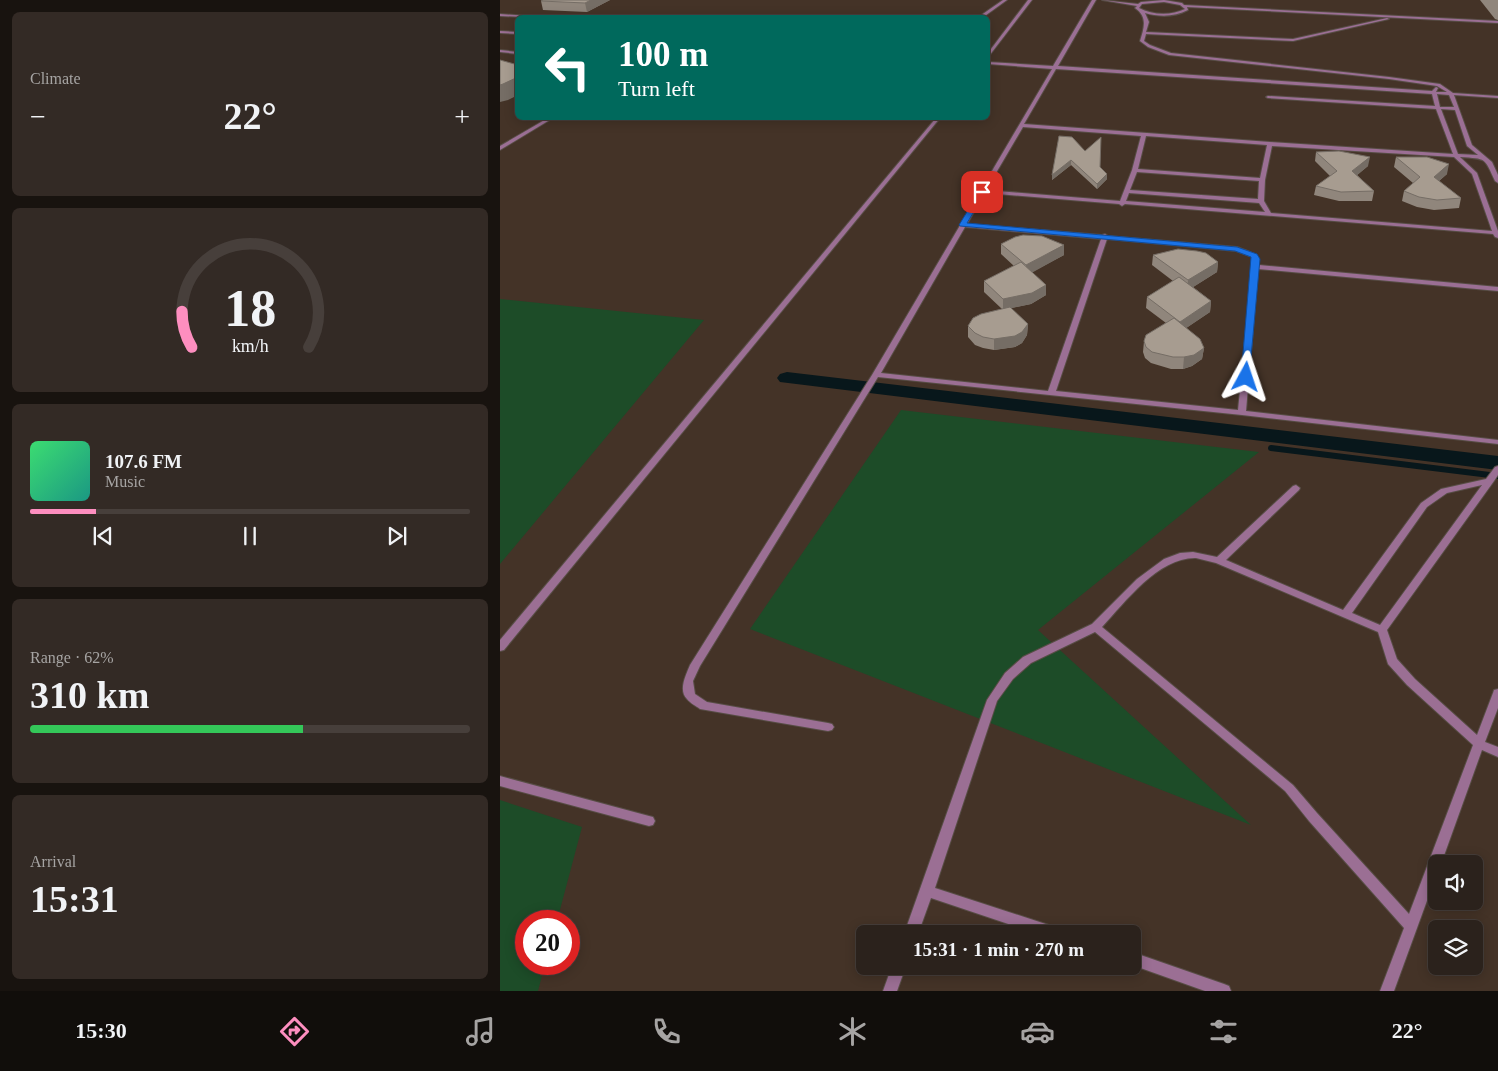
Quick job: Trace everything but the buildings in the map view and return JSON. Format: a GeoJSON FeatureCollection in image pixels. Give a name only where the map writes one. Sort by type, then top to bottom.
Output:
{"type":"FeatureCollection","features":[{"type":"Feature","properties":{"kind":"lane"},"geometry":{"type":"LineString","coordinates":[[984,15],[1006,0]]}},
{"type":"Feature","properties":{"kind":"lane"},"geometry":{"type":"LineString","coordinates":[[990,52],[1030,0]]}},
{"type":"Feature","properties":{"kind":"lane"},"geometry":{"type":"LineString","coordinates":[[828,727],[704,706],[690,696],[688,681],[694,664],[876,375],[1094,0]]}},
{"type":"Feature","properties":{"kind":"lane"},"geometry":{"type":"LineString","coordinates":[[1104,0],[1138,4],[1158,1],[1184,6],[1498,22]]}},
{"type":"Feature","properties":{"kind":"lane"},"geometry":{"type":"LineString","coordinates":[[1138,4],[1137,8],[1142,11],[1166,14],[1182,12],[1187,9],[1184,6]]}},
{"type":"Feature","properties":{"kind":"lane"},"geometry":{"type":"LineString","coordinates":[[1142,11],[1147,22],[1142,41],[1160,51],[1182,56],[1389,78],[1438,86],[1451,94],[1470,146],[1489,162],[1497,175],[1498,181]]}},
{"type":"Feature","properties":{"kind":"lane"},"geometry":{"type":"LineString","coordinates":[[1147,22],[1166,14]]}},
{"type":"Feature","properties":{"kind":"lane"},"geometry":{"type":"LineString","coordinates":[[500,15],[515,16]]}},
{"type":"Feature","properties":{"kind":"lane"},"geometry":{"type":"LineString","coordinates":[[1144,33],[1287,40],[1399,17]]}},
{"type":"Feature","properties":{"kind":"lane"},"geometry":{"type":"LineString","coordinates":[[1456,20],[1498,28]]}},
{"type":"Feature","properties":{"kind":"lane"},"geometry":{"type":"LineString","coordinates":[[500,32],[515,33]]}},
{"type":"Feature","properties":{"kind":"lane"},"geometry":{"type":"LineString","coordinates":[[500,52],[515,53]]}},
{"type":"Feature","properties":{"kind":"lane"},"geometry":{"type":"LineString","coordinates":[[990,64],[1498,96]]}},
{"type":"Feature","properties":{"kind":"lane"},"geometry":{"type":"LineString","coordinates":[[982,192],[1497,234],[1474,173],[1456,156],[1438,108],[1434,92],[1438,86]]}},
{"type":"Feature","properties":{"kind":"lane"},"geometry":{"type":"LineString","coordinates":[[1268,97],[1456,109]]}},
{"type":"Feature","properties":{"kind":"lane"},"geometry":{"type":"LineString","coordinates":[[500,148],[547,120]]}},
{"type":"Feature","properties":{"kind":"lane"},"geometry":{"type":"LineString","coordinates":[[500,647],[936,120]]}},
{"type":"Feature","properties":{"kind":"lane"},"geometry":{"type":"LineString","coordinates":[[1021,125],[1270,144],[1484,157]]}},
{"type":"Feature","properties":{"kind":"lane"},"geometry":{"type":"LineString","coordinates":[[1122,204],[1135,170],[1144,135]]}},
{"type":"Feature","properties":{"kind":"lane"},"geometry":{"type":"LineString","coordinates":[[1270,144],[1262,180],[1261,200],[1270,215]]}},
{"type":"Feature","properties":{"kind":"lane"},"geometry":{"type":"LineString","coordinates":[[1135,170],[1262,180]]}},
{"type":"Feature","properties":{"kind":"lane"},"geometry":{"type":"LineString","coordinates":[[1128,191],[1261,200]]}},
{"type":"Feature","properties":{"kind":"lane"},"geometry":{"type":"LineString","coordinates":[[962,225],[1237,249],[1254,256],[1255,267],[1242,413]]}},
{"type":"Feature","properties":{"kind":"lane"},"geometry":{"type":"LineString","coordinates":[[1051,394],[1105,236]]}},
{"type":"Feature","properties":{"kind":"lane"},"geometry":{"type":"LineString","coordinates":[[1255,267],[1498,289]]}},
{"type":"Feature","properties":{"kind":"lane"},"geometry":{"type":"LineString","coordinates":[[876,375],[1498,442]]}},
{"type":"Feature","properties":{"kind":"lane"},"geometry":{"type":"LineString","coordinates":[[1382,630],[1498,469]]}},
{"type":"Feature","properties":{"kind":"lane"},"geometry":{"type":"LineString","coordinates":[[1345,615],[1424,505],[1444,491],[1490,480]]}},
{"type":"Feature","properties":{"kind":"lane"},"geometry":{"type":"LineString","coordinates":[[1219,562],[1296,488]]}},
{"type":"Feature","properties":{"kind":"lane"},"geometry":{"type":"LineString","coordinates":[[914,925],[992,700],[1009,676],[1027,660],[1096,627],[1139,583],[1171,558],[1192,554],[1219,562],[1382,630]]}},
{"type":"Feature","properties":{"kind":"lane"},"geometry":{"type":"LineString","coordinates":[[1096,627],[1289,788],[1411,926]]}},
{"type":"Feature","properties":{"kind":"lane"},"geometry":{"type":"LineString","coordinates":[[1382,630],[1392,661],[1411,682],[1479,744],[1498,752]]}},
{"type":"Feature","properties":{"kind":"lane"},"geometry":{"type":"LineString","coordinates":[[1387,991],[1498,693]]}},
{"type":"Feature","properties":{"kind":"lane"},"geometry":{"type":"LineString","coordinates":[[500,781],[648,821]]}},
{"type":"Feature","properties":{"kind":"lane"},"geometry":{"type":"LineString","coordinates":[[927,891],[1031,925]]}},
{"type":"Feature","properties":{"kind":"lane"},"geometry":{"type":"LineString","coordinates":[[1141,961],[1224,991]]}},
{"type":"Feature","properties":{"kind":"lane"},"geometry":{"type":"LineString","coordinates":[[890,991],[896,975]]}},
{"type":"Feature","properties":{"kind":"shaded area"},"geometry":{"type":"Polygon","coordinates":[[[500,0],[1498,0],[1498,991],[500,991],[500,0]]]}},
{"type":"Feature","properties":{"kind":"green space"},"geometry":{"type":"Polygon","coordinates":[[[500,299],[704,320],[500,564],[500,299]]]}},
{"type":"Feature","properties":{"kind":"green space"},"geometry":{"type":"Polygon","coordinates":[[[901,410],[1259,452],[1038,630],[1251,825],[750,629],[901,410]]]}},
{"type":"Feature","properties":{"kind":"green space"},"geometry":{"type":"Polygon","coordinates":[[[500,800],[582,827],[560,910],[515,910],[515,975],[542,975],[538,991],[500,991],[500,800]]]}},
{"type":"Feature","properties":{"kind":"waterway"},"geometry":{"type":"LineString","coordinates":[[787,378],[1498,463]]}},
{"type":"Feature","properties":{"kind":"waterway"},"geometry":{"type":"LineString","coordinates":[[1271,448],[1498,476]]}},
{"type":"Feature","properties":{"kind":"route"},"geometry":{"type":"LineString","coordinates":[[982,192],[962,225],[1237,249],[1254,256],[1256,259],[1246,377]]}}]}
